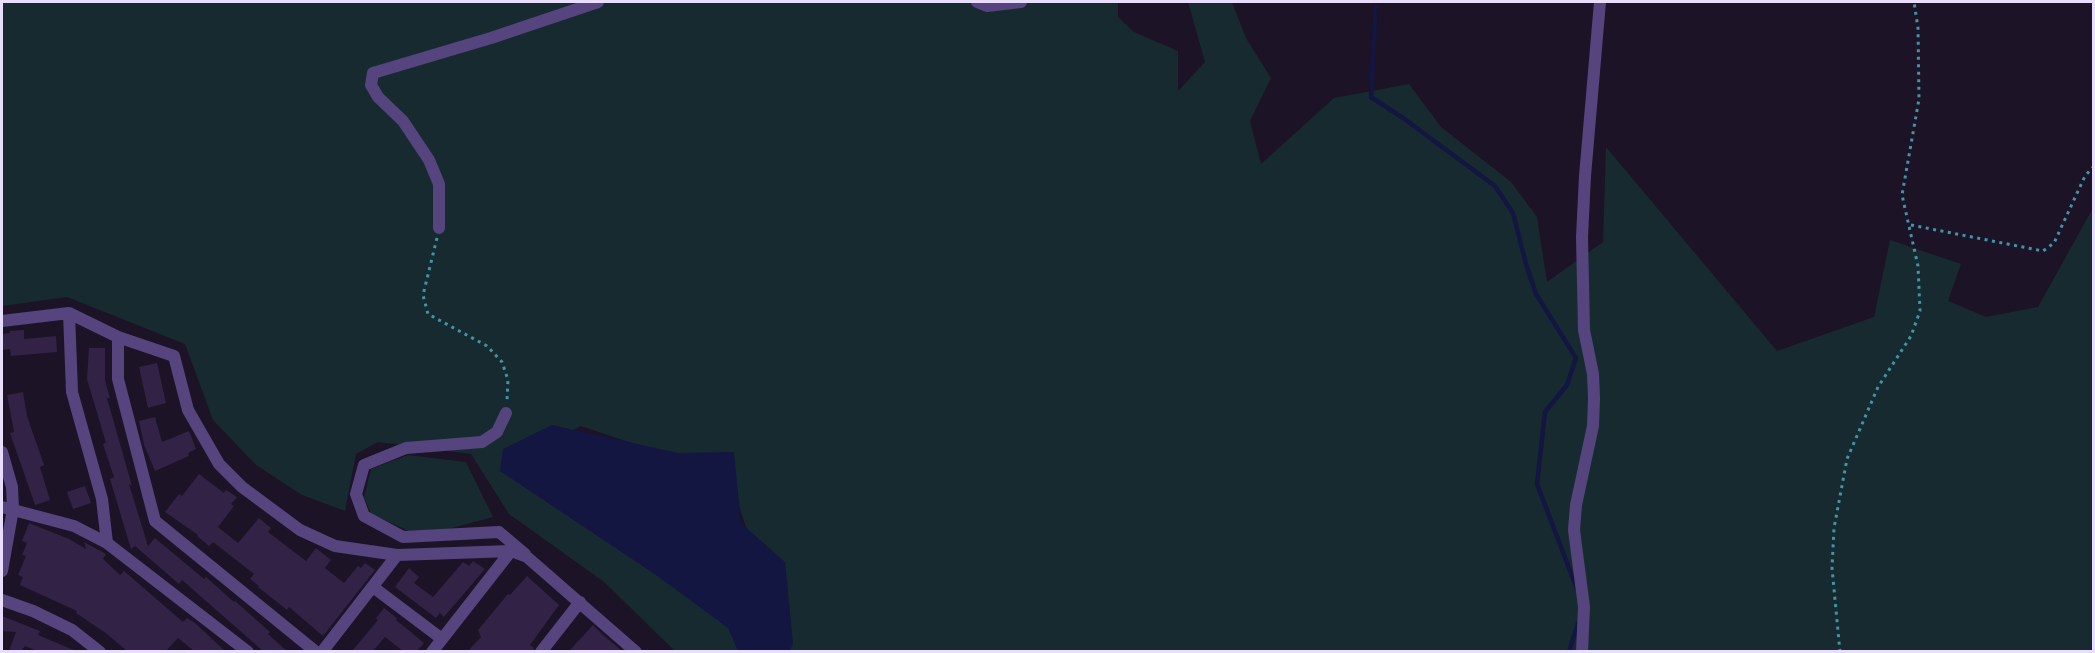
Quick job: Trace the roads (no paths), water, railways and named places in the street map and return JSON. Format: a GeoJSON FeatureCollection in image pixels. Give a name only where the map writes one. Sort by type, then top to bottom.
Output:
{"type":"FeatureCollection","features":[{"type":"Feature","properties":{"kind":"street"},"geometry":{"type":"LineString","coordinates":[[439,228],[440,184],[429,160],[403,121],[378,97],[371,85],[373,74],[598,2]]}},
{"type":"Feature","properties":{"kind":"street"},"geometry":{"type":"LineString","coordinates":[[977,2],[987,6],[1021,2]]}},
{"type":"Feature","properties":{"kind":"street"},"geometry":{"type":"LineString","coordinates":[[1582,651],[1584,607],[1574,530],[1576,506],[1593,426],[1594,398],[1593,374],[1584,330],[1582,237],[1600,2]]}},
{"type":"Feature","properties":{"kind":"street"},"geometry":{"type":"LineString","coordinates":[[2,321],[69,313],[118,338],[174,356],[189,411],[219,464],[250,494],[300,530],[335,546],[397,555],[511,551],[527,557]]}},
{"type":"Feature","properties":{"kind":"street"},"geometry":{"type":"LineString","coordinates":[[69,313],[72,392],[102,499],[107,543]]}},
{"type":"Feature","properties":{"kind":"street"},"geometry":{"type":"LineString","coordinates":[[118,338],[118,379],[154,521],[316,651]]}},
{"type":"Feature","properties":{"kind":"street"},"geometry":{"type":"LineString","coordinates":[[506,413],[497,432],[482,442],[406,448],[364,465],[356,494],[364,516],[403,537],[499,532],[636,651]]}},
{"type":"Feature","properties":{"kind":"street"},"geometry":{"type":"LineString","coordinates":[[2,452],[12,487],[7,508],[2,571]]}},
{"type":"Feature","properties":{"kind":"street"},"geometry":{"type":"LineString","coordinates":[[7,508],[74,526],[107,543],[248,651]]}},
{"type":"Feature","properties":{"kind":"street"},"geometry":{"type":"LineString","coordinates":[[432,651],[511,551]]}},
{"type":"Feature","properties":{"kind":"street"},"geometry":{"type":"LineString","coordinates":[[322,651],[397,555]]}},
{"type":"Feature","properties":{"kind":"street"},"geometry":{"type":"LineString","coordinates":[[373,587],[442,639]]}},
{"type":"Feature","properties":{"kind":"street"},"geometry":{"type":"LineString","coordinates":[[2,600],[33,610],[72,630],[100,651]]}},
{"type":"Feature","properties":{"kind":"street"},"geometry":{"type":"LineString","coordinates":[[542,651],[580,602]]}},
{"type":"Feature","properties":{"kind":"waterway"},"geometry":{"type":"LineString","coordinates":[[1376,2],[1371,97],[1495,186],[1513,213],[1536,294],[1576,358],[1567,385],[1545,412],[1537,484],[1577,589]]}},
{"type":"Feature","properties":{"kind":"waterway"},"geometry":{"type":"LineString","coordinates":[[1569,652],[1578,623]]}}]}
